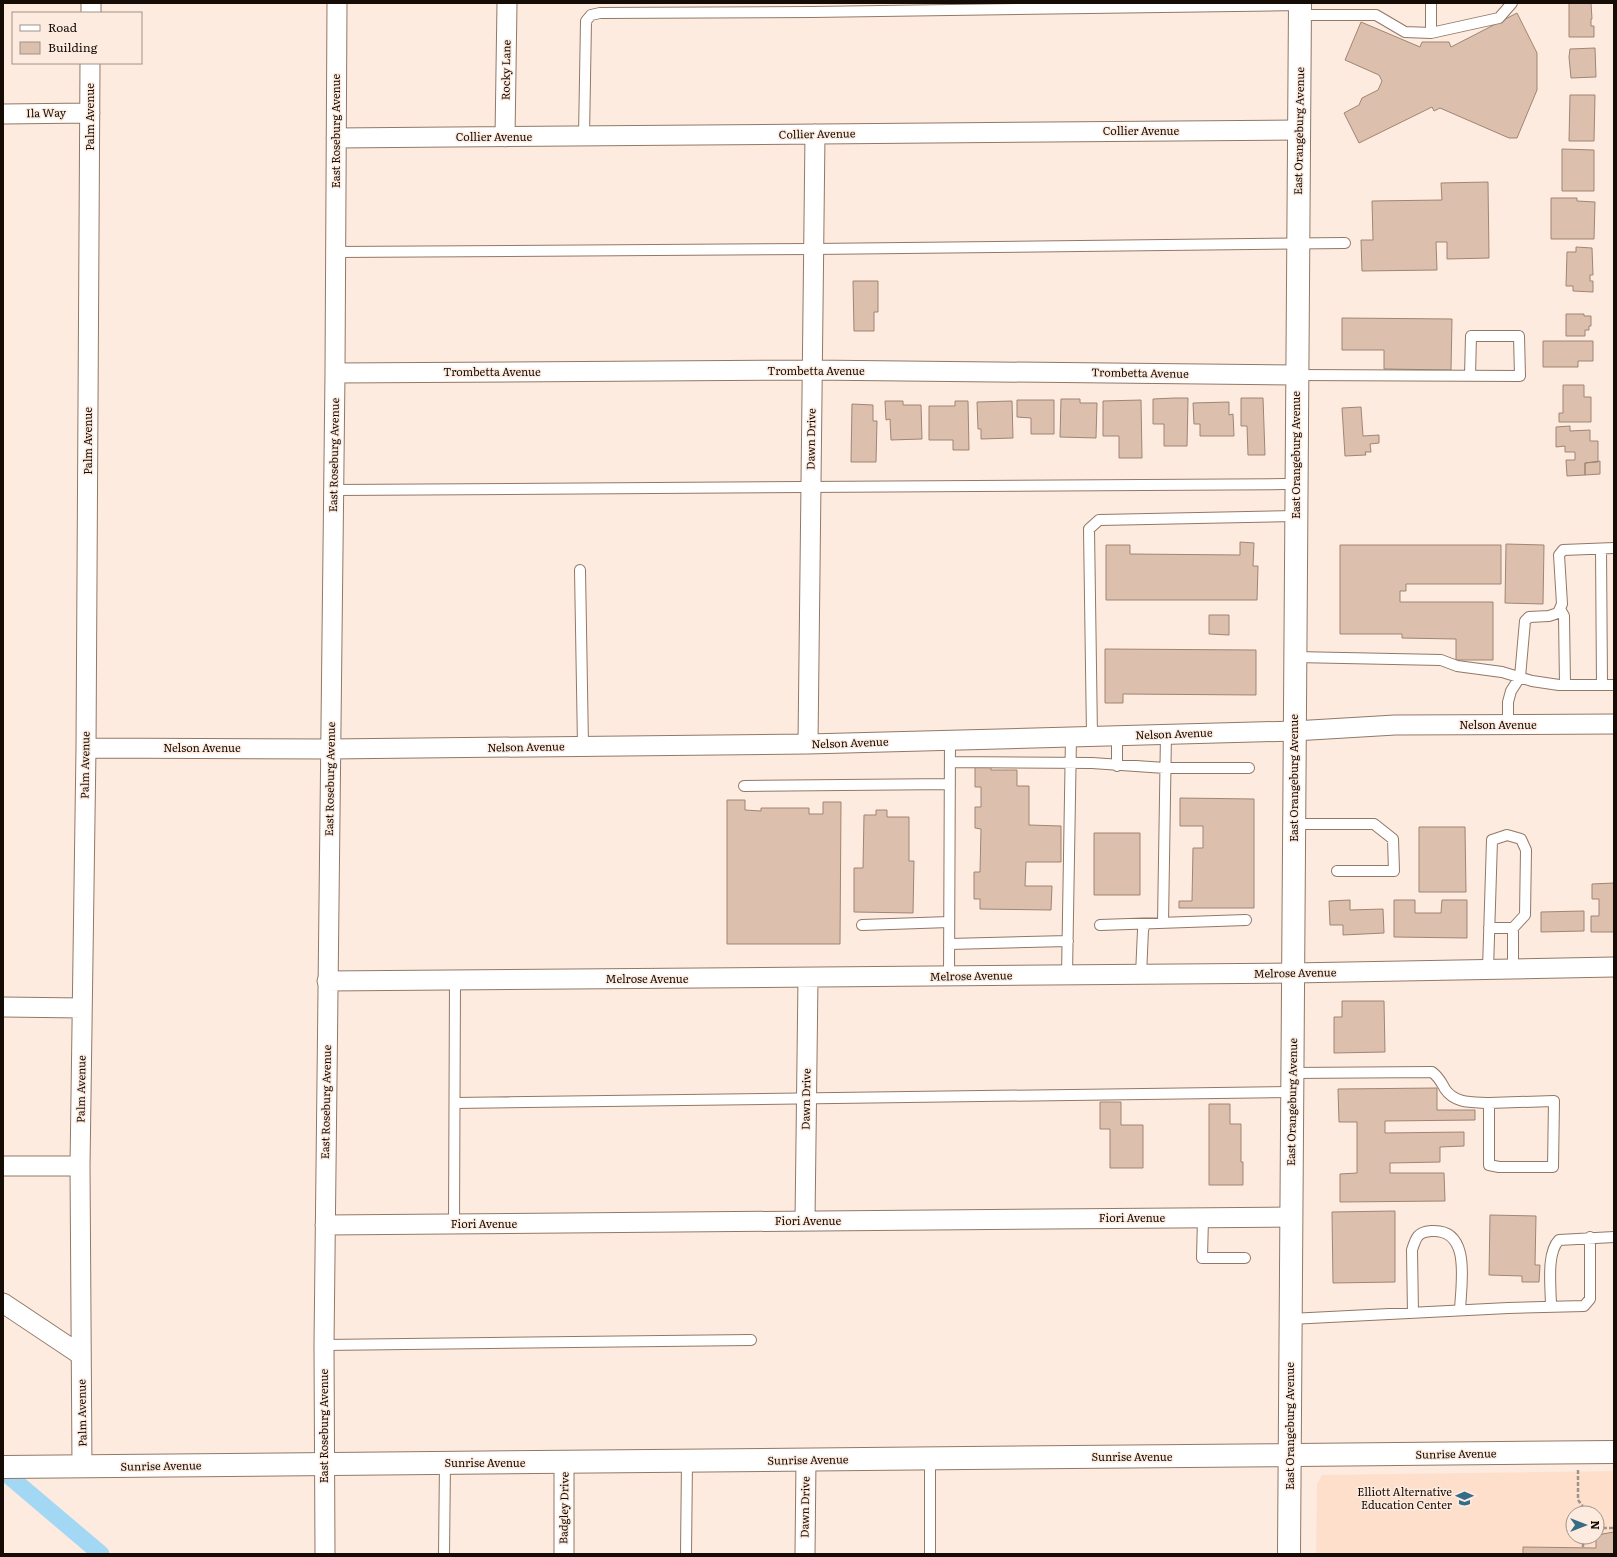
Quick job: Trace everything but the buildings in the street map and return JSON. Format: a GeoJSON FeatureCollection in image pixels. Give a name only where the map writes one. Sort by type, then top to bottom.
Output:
{"type":"FeatureCollection","features":[{"type":"Feature","properties":{"kind":"street","name":"East Roseburg Avenue"},"geometry":{"type":"LineString","coordinates":[[325,1554],[324,1345],[327,981],[334,490],[337,3]]}},
{"type":"Feature","properties":{"kind":"street","name":"Rocky Lane"},"geometry":{"type":"LineString","coordinates":[[505,137],[507,3]]}},
{"type":"Feature","properties":{"kind":"street","name":"East Orangeburg Avenue"},"geometry":{"type":"LineString","coordinates":[[1289,1554],[1300,8]]}},
{"type":"Feature","properties":{"kind":"street","name":"Palm Avenue"},"geometry":{"type":"LineString","coordinates":[[82,1467],[80,1166],[86,748],[90,64]]}},
{"type":"Feature","properties":{"kind":"street","name":"Ila Way"},"geometry":{"type":"LineString","coordinates":[[3,114],[90,113]]}},
{"type":"Feature","properties":{"kind":"street","name":"Collier Avenue"},"geometry":{"type":"LineString","coordinates":[[336,138],[1299,130]]}},
{"type":"Feature","properties":{"kind":"street","name":"Dawn Drive"},"geometry":{"type":"LineString","coordinates":[[808,744],[811,370],[815,134]]}},
{"type":"Feature","properties":{"kind":"street","name":"Trombetta Avenue"},"geometry":{"type":"LineString","coordinates":[[335,373],[811,370],[1297,375]]}},
{"type":"Feature","properties":{"kind":"street","name":"Nelson Avenue"},"geometry":{"type":"LineString","coordinates":[[86,748],[330,749],[808,744],[1294,731],[1395,726],[1614,724]]}},
{"type":"Feature","properties":{"kind":"street","name":"Melrose Avenue"},"geometry":{"type":"LineString","coordinates":[[327,981],[1141,975],[1614,967]]}},
{"type":"Feature","properties":{"kind":"street","name":"Dawn Drive"},"geometry":{"type":"LineString","coordinates":[[805,1221],[808,978]]}},
{"type":"Feature","properties":{"kind":"street"},"geometry":{"type":"LineString","coordinates":[[3,1007],[82,1008]]}},
{"type":"Feature","properties":{"kind":"street"},"geometry":{"type":"LineString","coordinates":[[3,1166],[80,1166]]}},
{"type":"Feature","properties":{"kind":"street","name":"Fiori Avenue"},"geometry":{"type":"LineString","coordinates":[[325,1225],[1291,1217]]}},
{"type":"Feature","properties":{"kind":"street"},"geometry":{"type":"LineString","coordinates":[[3,1303],[81,1356]]}},
{"type":"Feature","properties":{"kind":"street","name":"Sunrise Avenue"},"geometry":{"type":"LineString","coordinates":[[13,1467],[1614,1452]]}},
{"type":"Feature","properties":{"kind":"street","name":"Dawn Drive"},"geometry":{"type":"LineString","coordinates":[[805,1554],[806,1460]]}},
{"type":"Feature","properties":{"kind":"street","name":"Badgley Drive"},"geometry":{"type":"LineString","coordinates":[[564,1463],[564,1554]]}},
{"type":"Feature","properties":{"kind":"lane"},"geometry":{"type":"LineString","coordinates":[[1431,3],[1431,33]]}},
{"type":"Feature","properties":{"kind":"lane"},"geometry":{"type":"LineString","coordinates":[[584,136],[586,21],[591,15],[600,13],[1300,8],[1376,15],[1405,32],[1431,33],[1499,18],[1512,3]]}},
{"type":"Feature","properties":{"kind":"lane"},"geometry":{"type":"LineString","coordinates":[[336,252],[813,249],[1345,243]]}},
{"type":"Feature","properties":{"kind":"lane"},"geometry":{"type":"LineString","coordinates":[[1297,375],[1470,376],[1520,376],[1519,336],[1471,336],[1470,376]]}},
{"type":"Feature","properties":{"kind":"lane"},"geometry":{"type":"LineString","coordinates":[[334,490],[549,490],[810,486],[1296,484]]}},
{"type":"Feature","properties":{"kind":"lane"},"geometry":{"type":"LineString","coordinates":[[1092,736],[1089,529],[1099,520],[1296,516]]}},
{"type":"Feature","properties":{"kind":"lane"},"geometry":{"type":"LineString","coordinates":[[1508,725],[1508,702],[1511,690],[1520,677],[1526,622],[1530,617],[1549,616],[1558,613],[1562,604],[1559,555],[1563,550],[1614,548]]}},
{"type":"Feature","properties":{"kind":"lane"},"geometry":{"type":"LineString","coordinates":[[1601,549],[1602,685]]}},
{"type":"Feature","properties":{"kind":"lane"},"geometry":{"type":"LineString","coordinates":[[580,570],[583,746]]}},
{"type":"Feature","properties":{"kind":"lane"},"geometry":{"type":"LineString","coordinates":[[1560,608],[1564,616],[1565,685]]}},
{"type":"Feature","properties":{"kind":"lane"},"geometry":{"type":"LineString","coordinates":[[1295,657],[1441,660],[1457,666],[1502,672],[1532,681],[1565,685],[1614,685]]}},
{"type":"Feature","properties":{"kind":"lane"},"geometry":{"type":"LineString","coordinates":[[1163,923],[1166,734]]}},
{"type":"Feature","properties":{"kind":"lane"},"geometry":{"type":"LineString","coordinates":[[1117,736],[1117,766]]}},
{"type":"Feature","properties":{"kind":"lane"},"geometry":{"type":"LineString","coordinates":[[1067,975],[1071,737]]}},
{"type":"Feature","properties":{"kind":"lane"},"geometry":{"type":"LineString","coordinates":[[949,976],[950,740]]}},
{"type":"Feature","properties":{"kind":"lane"},"geometry":{"type":"LineString","coordinates":[[950,762],[1092,763],[1117,766],[1166,768],[1249,768]]}},
{"type":"Feature","properties":{"kind":"lane"},"geometry":{"type":"LineString","coordinates":[[744,786],[950,784]]}},
{"type":"Feature","properties":{"kind":"lane"},"geometry":{"type":"LineString","coordinates":[[1294,824],[1374,824],[1393,839],[1394,871],[1337,871]]}},
{"type":"Feature","properties":{"kind":"lane"},"geometry":{"type":"LineString","coordinates":[[1488,969],[1492,840],[1507,835],[1521,839],[1526,850],[1525,916],[1514,928],[1513,969]]}},
{"type":"Feature","properties":{"kind":"lane"},"geometry":{"type":"LineString","coordinates":[[1100,925],[1246,920]]}},
{"type":"Feature","properties":{"kind":"lane"},"geometry":{"type":"LineString","coordinates":[[862,925],[949,922]]}},
{"type":"Feature","properties":{"kind":"lane"},"geometry":{"type":"LineString","coordinates":[[1141,975],[1143,930],[1146,924]]}},
{"type":"Feature","properties":{"kind":"lane"},"geometry":{"type":"LineString","coordinates":[[1489,928],[1514,928]]}},
{"type":"Feature","properties":{"kind":"lane"},"geometry":{"type":"LineString","coordinates":[[949,944],[1068,941]]}},
{"type":"Feature","properties":{"kind":"lane"},"geometry":{"type":"LineString","coordinates":[[454,1224],[455,980]]}},
{"type":"Feature","properties":{"kind":"lane"},"geometry":{"type":"LineString","coordinates":[[455,1102],[806,1097],[1292,1082],[1432,1072],[1439,1077],[1446,1090],[1453,1098],[1466,1102],[1489,1103],[1554,1101],[1553,1167],[1499,1167],[1489,1165],[1489,1103]]}},
{"type":"Feature","properties":{"kind":"lane"},"geometry":{"type":"LineString","coordinates":[[1203,1218],[1202,1258],[1245,1258]]}},
{"type":"Feature","properties":{"kind":"lane"},"geometry":{"type":"LineString","coordinates":[[1413,1313],[1412,1250],[1415,1240],[1418,1234],[1425,1231],[1439,1230],[1449,1233],[1457,1241],[1460,1250],[1462,1260],[1460,1310]]}},
{"type":"Feature","properties":{"kind":"lane"},"geometry":{"type":"LineString","coordinates":[[1290,1319],[1460,1310],[1584,1306],[1590,1299],[1590,1237]]}},
{"type":"Feature","properties":{"kind":"lane"},"geometry":{"type":"LineString","coordinates":[[1551,1306],[1550,1260],[1554,1245],[1559,1240],[1590,1237],[1614,1237]]}},
{"type":"Feature","properties":{"kind":"lane"},"geometry":{"type":"LineString","coordinates":[[324,1345],[751,1340]]}},
{"type":"Feature","properties":{"kind":"lane"},"geometry":{"type":"LineString","coordinates":[[930,1458],[930,1554]]}},
{"type":"Feature","properties":{"kind":"lane"},"geometry":{"type":"LineString","coordinates":[[686,1554],[687,1461]]}},
{"type":"Feature","properties":{"kind":"lane"},"geometry":{"type":"LineString","coordinates":[[444,1554],[445,1463]]}},
{"type":"Feature","properties":{"kind":"path"},"geometry":{"type":"LineString","coordinates":[[1578,1453],[1578,1500],[1582,1505]]}},
{"type":"Feature","properties":{"kind":"shaded area","name":"Elliott Alternative Education Center"},"geometry":{"type":"Polygon","coordinates":[[[1614,1471],[1614,1554],[1316,1554],[1317,1484],[1322,1475],[1614,1471]]]}},
{"type":"Feature","properties":{"kind":"waterway"},"geometry":{"type":"LineString","coordinates":[[3,1471],[101,1554]]}},
{"type":"Feature","properties":{"kind":"place","name":"Elliott Alternative Education Center"},"geometry":{"type":"Point","coordinates":[1465,1498]}}]}
